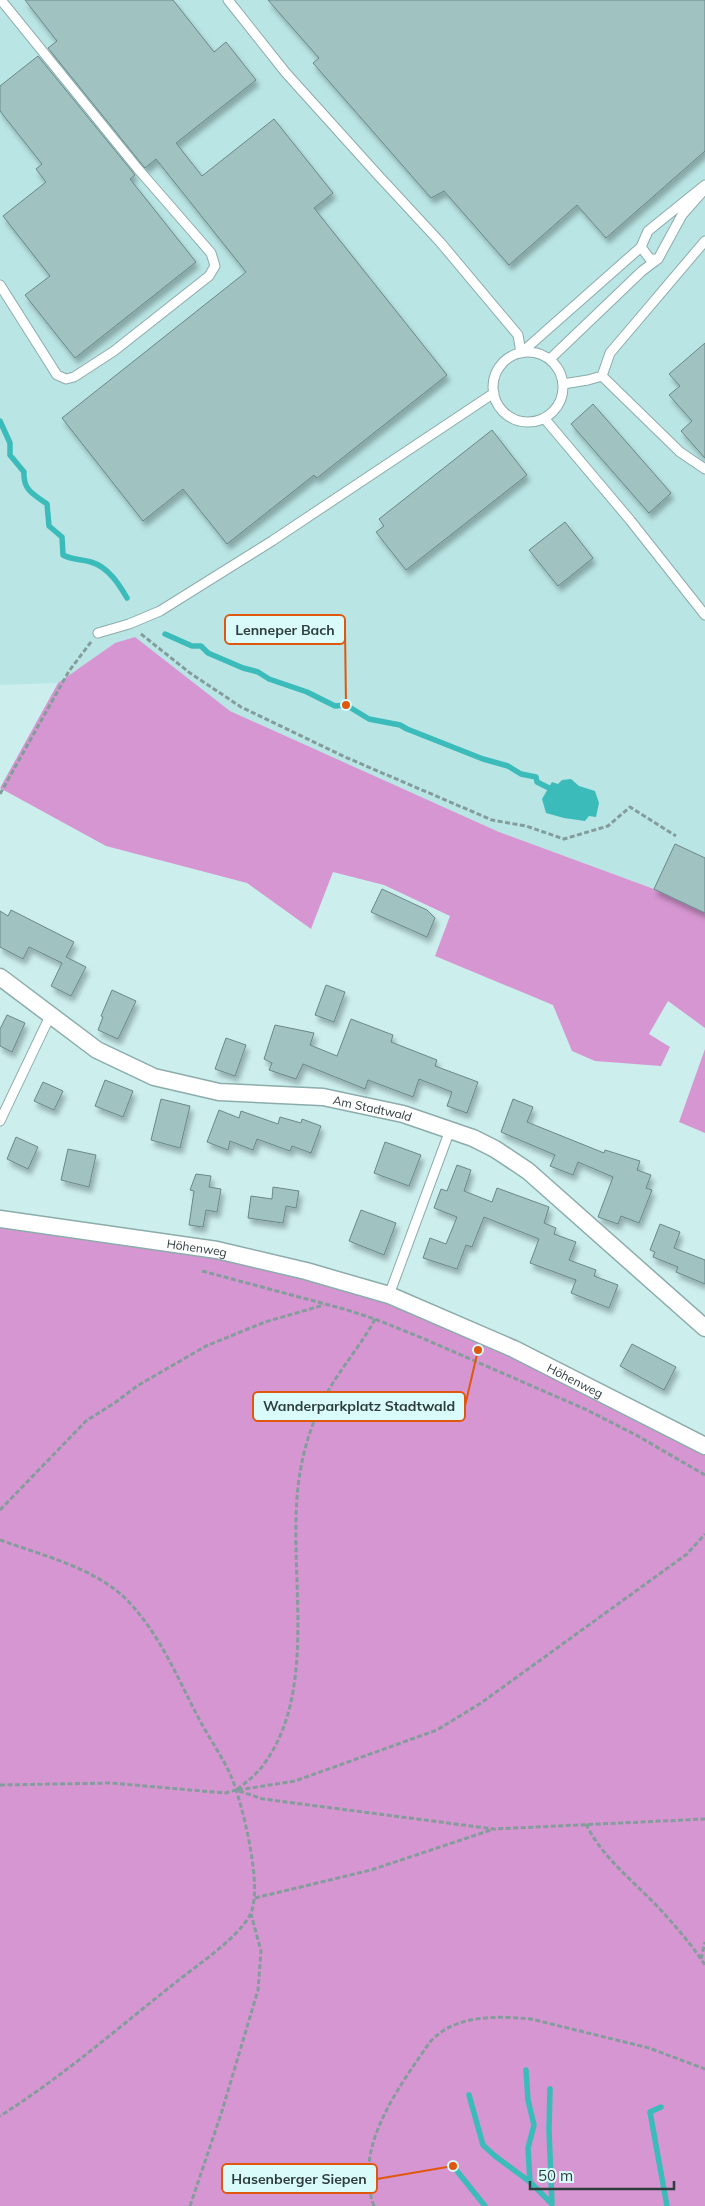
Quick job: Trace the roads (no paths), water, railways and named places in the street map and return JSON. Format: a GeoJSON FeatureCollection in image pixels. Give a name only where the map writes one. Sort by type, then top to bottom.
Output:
{"type":"FeatureCollection","features":[{"type":"Feature","properties":{"kind":"street","name":"Am Stadtwald"},"geometry":{"type":"LineString","coordinates":[[0,977],[98,1050],[136,1070],[175,1083],[219,1092],[323,1097],[403,1114],[450,1130],[495,1149],[528,1171],[705,1328]]}},
{"type":"Feature","properties":{"kind":"street","name":"Höhenweg"},"geometry":{"type":"LineString","coordinates":[[0,1219],[217,1250],[306,1271],[389,1296],[514,1349],[705,1446]]}},
{"type":"Feature","properties":{"kind":"lane"},"geometry":{"type":"LineString","coordinates":[[0,284],[57,375],[66,379],[74,377],[114,351],[209,276],[215,266],[211,253],[138,169],[2,0]]}},
{"type":"Feature","properties":{"kind":"lane"},"geometry":{"type":"LineString","coordinates":[[228,0],[286,73],[376,174],[440,242],[518,335],[521,353]]}},
{"type":"Feature","properties":{"kind":"lane"},"geometry":{"type":"LineString","coordinates":[[521,353],[536,353],[550,359],[561,375],[563,384],[559,404],[544,418],[534,421],[523,421],[513,418],[504,412],[494,393],[495,375],[499,368],[505,361],[521,353],[640,247],[648,232],[705,185]]}},
{"type":"Feature","properties":{"kind":"lane"},"geometry":{"type":"LineString","coordinates":[[550,359],[642,271],[658,259],[682,216],[705,189]]}},
{"type":"Feature","properties":{"kind":"lane"},"geometry":{"type":"LineString","coordinates":[[602,376],[610,353],[705,241]]}},
{"type":"Feature","properties":{"kind":"lane"},"geometry":{"type":"LineString","coordinates":[[640,247],[650,259],[658,259]]}},
{"type":"Feature","properties":{"kind":"lane"},"geometry":{"type":"LineString","coordinates":[[563,384],[602,376]]}},
{"type":"Feature","properties":{"kind":"lane"},"geometry":{"type":"LineString","coordinates":[[602,376],[680,452],[705,470]]}},
{"type":"Feature","properties":{"kind":"lane"},"geometry":{"type":"LineString","coordinates":[[98,634],[160,611],[272,541],[494,393]]}},
{"type":"Feature","properties":{"kind":"lane"},"geometry":{"type":"LineString","coordinates":[[544,418],[630,520],[705,615]]}},
{"type":"Feature","properties":{"kind":"lane"},"geometry":{"type":"LineString","coordinates":[[0,1121],[50,1016]]}},
{"type":"Feature","properties":{"kind":"lane"},"geometry":{"type":"LineString","coordinates":[[389,1296],[450,1130]]}},
{"type":"Feature","properties":{"kind":"water"},"geometry":{"type":"Polygon","coordinates":[[[571,779],[579,786],[595,791],[599,803],[596,817],[589,816],[585,821],[546,813],[542,799],[552,782],[558,784],[562,780],[571,779]]]}},
{"type":"Feature","properties":{"kind":"waterway"},"geometry":{"type":"LineString","coordinates":[[0,421],[10,443],[10,455],[24,472],[27,487],[47,504],[49,526],[62,537],[63,555],[91,562],[103,568],[117,582],[127,598]]}},
{"type":"Feature","properties":{"kind":"waterway"},"geometry":{"type":"LineString","coordinates":[[165,634],[192,646],[201,646],[208,653],[243,668],[258,672],[269,679],[307,692],[335,706],[346,705],[369,719],[400,725],[483,759],[508,766],[521,774],[536,777],[537,782],[549,788]]}},
{"type":"Feature","properties":{"kind":"waterway"},"geometry":{"type":"LineString","coordinates":[[526,2070],[528,2100],[534,2125],[528,2148],[530,2182]]}},
{"type":"Feature","properties":{"kind":"waterway"},"geometry":{"type":"LineString","coordinates":[[550,2089],[549,2130],[552,2204]]}},
{"type":"Feature","properties":{"kind":"waterway"},"geometry":{"type":"LineString","coordinates":[[469,2095],[483,2145],[530,2182],[551,2203]]}},
{"type":"Feature","properties":{"kind":"waterway"},"geometry":{"type":"LineString","coordinates":[[661,2107],[650,2112],[667,2206]]}},
{"type":"Feature","properties":{"kind":"waterway"},"geometry":{"type":"LineString","coordinates":[[453,2166],[485,2206]]}},
{"type":"Feature","properties":{"kind":"place","name":"Lenneper Bach"},"geometry":{"type":"Point","coordinates":[346,705]}},
{"type":"Feature","properties":{"kind":"place","name":"Wanderparkplatz Stadtwald"},"geometry":{"type":"Point","coordinates":[478,1350]}},
{"type":"Feature","properties":{"kind":"place","name":"Hasenberger Siepen"},"geometry":{"type":"Point","coordinates":[453,2166]}}]}
